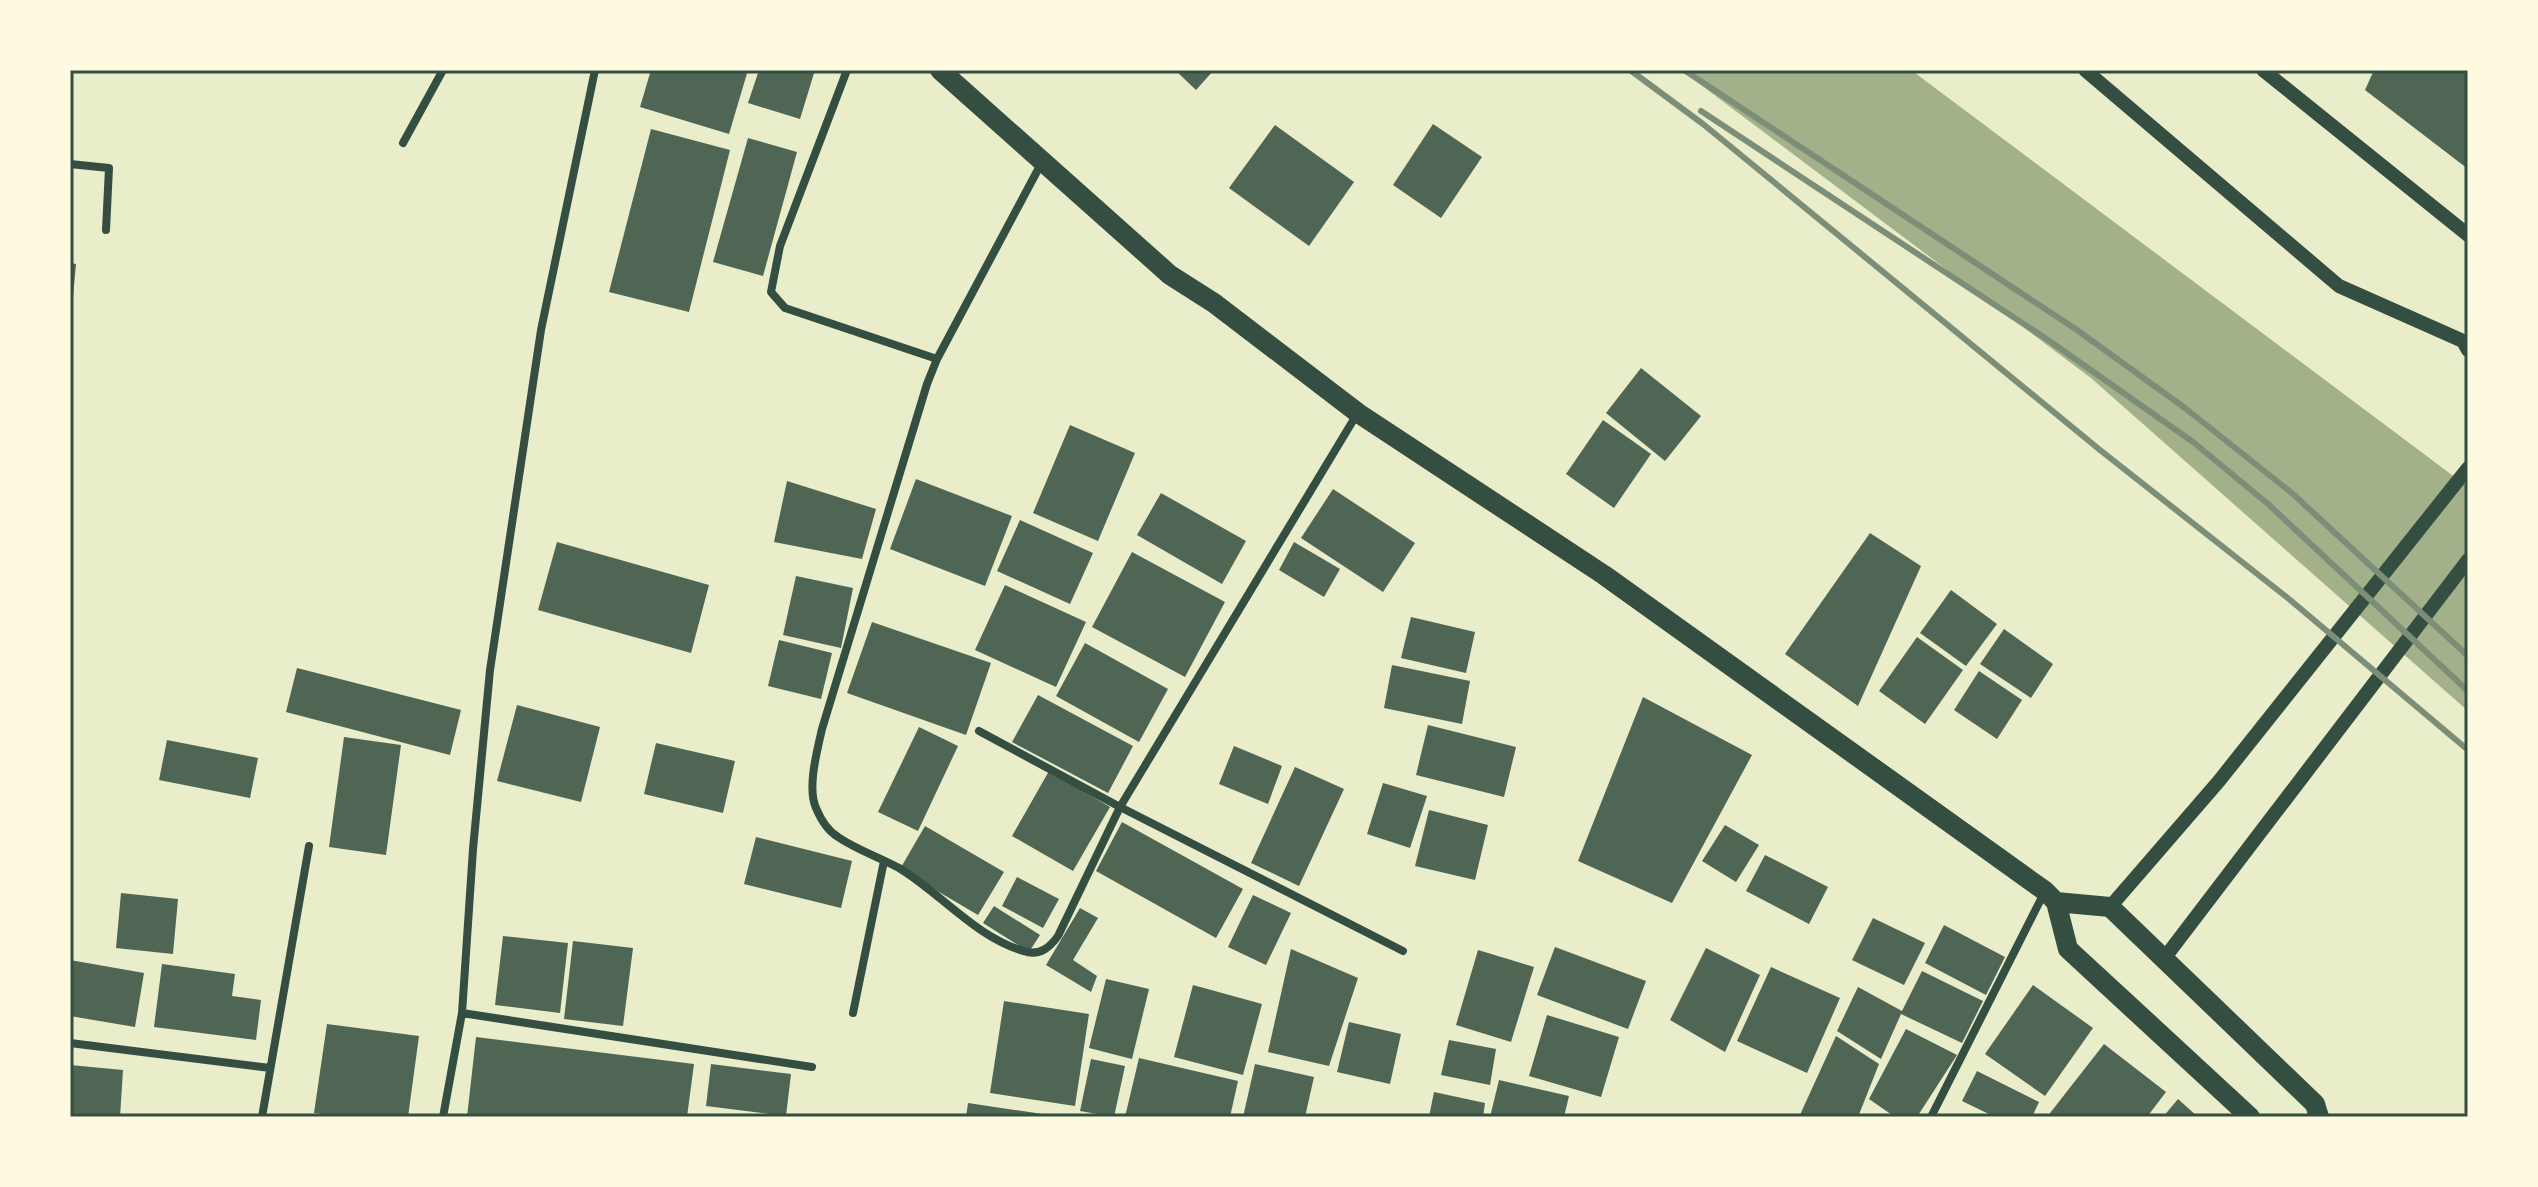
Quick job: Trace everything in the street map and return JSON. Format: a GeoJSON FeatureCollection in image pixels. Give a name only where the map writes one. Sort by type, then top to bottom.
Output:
{"type":"FeatureCollection","features":[{"type":"Feature","properties":{"kind":"main road"},"geometry":{"type":"LineString","coordinates":[[940,70],[1170,275],[1214,303],[1358,413],[1604,575],[2050,896],[2110,907],[2315,1104],[2319,1117]]}},
{"type":"Feature","properties":{"kind":"main road"},"geometry":{"type":"LineString","coordinates":[[2050,896],[2068,949],[2250,1117]]}},
{"type":"Feature","properties":{"kind":"street"},"geometry":{"type":"LineString","coordinates":[[403,143],[443,70]]}},
{"type":"Feature","properties":{"kind":"street"},"geometry":{"type":"LineString","coordinates":[[443,1117],[462,1013],[490,670],[541,330],[595,70]]}},
{"type":"Feature","properties":{"kind":"street"},"geometry":{"type":"LineString","coordinates":[[847,70],[780,246],[771,292],[785,308],[937,359]]}},
{"type":"Feature","properties":{"kind":"street"},"geometry":{"type":"LineString","coordinates":[[2085,70],[2339,286],[2463,341],[2468,350]]}},
{"type":"Feature","properties":{"kind":"street"},"geometry":{"type":"LineString","coordinates":[[2263,70],[2468,235]]}},
{"type":"Feature","properties":{"kind":"street"},"geometry":{"type":"LineString","coordinates":[[1043,161],[937,359],[927,384],[822,729],[814,769],[814,805],[826,826],[838,837],[900,869],[995,939],[1029,952],[1041,952],[1051,946],[1120,807],[1358,413]]}},
{"type":"Feature","properties":{"kind":"street"},"geometry":{"type":"LineString","coordinates":[[70,164],[109,168],[106,230]]}},
{"type":"Feature","properties":{"kind":"street"},"geometry":{"type":"LineString","coordinates":[[2110,907],[2219,781],[2468,468]]}},
{"type":"Feature","properties":{"kind":"street"},"geometry":{"type":"LineString","coordinates":[[2163,960],[2468,560]]}},
{"type":"Feature","properties":{"kind":"street"},"geometry":{"type":"LineString","coordinates":[[979,731],[1120,807],[1403,951]]}},
{"type":"Feature","properties":{"kind":"street"},"geometry":{"type":"LineString","coordinates":[[262,1117],[309,846]]}},
{"type":"Feature","properties":{"kind":"street"},"geometry":{"type":"LineString","coordinates":[[853,1013],[884,861]]}},
{"type":"Feature","properties":{"kind":"street"},"geometry":{"type":"LineString","coordinates":[[1931,1117],[2050,896]]}},
{"type":"Feature","properties":{"kind":"street"},"geometry":{"type":"LineString","coordinates":[[462,1013],[812,1067]]}},
{"type":"Feature","properties":{"kind":"street"},"geometry":{"type":"LineString","coordinates":[[70,1043],[270,1068]]}},
{"type":"Feature","properties":{"kind":"shaded area"},"geometry":{"type":"Polygon","coordinates":[[[1681,70],[1911,70],[2468,487],[2468,711],[2091,378],[1681,70]]]}},
{"type":"Feature","properties":{"kind":"building"},"geometry":{"type":"Polygon","coordinates":[[[651,70],[748,70],[729,134],[640,107],[651,70]]]}},
{"type":"Feature","properties":{"kind":"building"},"geometry":{"type":"Polygon","coordinates":[[[759,70],[815,70],[800,119],[748,103],[759,70]]]}},
{"type":"Feature","properties":{"kind":"building"},"geometry":{"type":"Polygon","coordinates":[[[1175,70],[1214,70],[1196,90],[1175,70]]]}},
{"type":"Feature","properties":{"kind":"building"},"geometry":{"type":"Polygon","coordinates":[[[2374,70],[2468,70],[2468,169],[2365,90],[2374,70]]]}},
{"type":"Feature","properties":{"kind":"building"},"geometry":{"type":"Polygon","coordinates":[[[1433,124],[1482,157],[1441,218],[1393,185],[1433,124]]]}},
{"type":"Feature","properties":{"kind":"building"},"geometry":{"type":"Polygon","coordinates":[[[1275,125],[1354,182],[1309,246],[1229,188],[1275,125]]]}},
{"type":"Feature","properties":{"kind":"building"},"geometry":{"type":"Polygon","coordinates":[[[651,129],[730,150],[689,312],[609,292],[651,129]]]}},
{"type":"Feature","properties":{"kind":"building"},"geometry":{"type":"Polygon","coordinates":[[[748,138],[797,152],[763,276],[713,262],[748,138]]]}},
{"type":"Feature","properties":{"kind":"building"},"geometry":{"type":"Polygon","coordinates":[[[70,263],[76,264],[72,308],[70,308],[70,263]]]}},
{"type":"Feature","properties":{"kind":"building"},"geometry":{"type":"Polygon","coordinates":[[[1641,368],[1701,416],[1665,461],[1606,413],[1641,368]]]}},
{"type":"Feature","properties":{"kind":"building"},"geometry":{"type":"Polygon","coordinates":[[[1603,420],[1651,454],[1614,508],[1566,474],[1603,420]]]}},
{"type":"Feature","properties":{"kind":"building"},"geometry":{"type":"Polygon","coordinates":[[[1070,425],[1135,453],[1098,541],[1033,513],[1070,425]]]}},
{"type":"Feature","properties":{"kind":"building"},"geometry":{"type":"Polygon","coordinates":[[[916,479],[1012,516],[985,586],[890,549],[916,479]]]}},
{"type":"Feature","properties":{"kind":"building"},"geometry":{"type":"Polygon","coordinates":[[[787,481],[876,509],[862,559],[774,542],[787,481]]]}},
{"type":"Feature","properties":{"kind":"building"},"geometry":{"type":"Polygon","coordinates":[[[1333,489],[1415,543],[1383,592],[1301,538],[1333,489]]]}},
{"type":"Feature","properties":{"kind":"building"},"geometry":{"type":"Polygon","coordinates":[[[1161,493],[1246,541],[1222,584],[1137,535],[1161,493]]]}},
{"type":"Feature","properties":{"kind":"building"},"geometry":{"type":"Polygon","coordinates":[[[1020,520],[1093,553],[1070,604],[997,571],[1020,520]]]}},
{"type":"Feature","properties":{"kind":"building"},"geometry":{"type":"Polygon","coordinates":[[[1870,533],[1921,566],[1858,706],[1785,654],[1870,533]]]}},
{"type":"Feature","properties":{"kind":"building"},"geometry":{"type":"Polygon","coordinates":[[[557,542],[709,585],[691,653],[538,610],[557,542]]]}},
{"type":"Feature","properties":{"kind":"building"},"geometry":{"type":"Polygon","coordinates":[[[1294,542],[1340,569],[1324,597],[1279,570],[1294,542]]]}},
{"type":"Feature","properties":{"kind":"building"},"geometry":{"type":"Polygon","coordinates":[[[1132,552],[1225,602],[1185,677],[1092,627],[1132,552]]]}},
{"type":"Feature","properties":{"kind":"building"},"geometry":{"type":"Polygon","coordinates":[[[796,576],[853,588],[841,648],[783,635],[796,576]]]}},
{"type":"Feature","properties":{"kind":"building"},"geometry":{"type":"Polygon","coordinates":[[[1005,585],[1086,622],[1056,687],[975,650],[1005,585]]]}},
{"type":"Feature","properties":{"kind":"building"},"geometry":{"type":"Polygon","coordinates":[[[1951,590],[1997,624],[1966,666],[1920,633],[1951,590]]]}},
{"type":"Feature","properties":{"kind":"building"},"geometry":{"type":"Polygon","coordinates":[[[1411,617],[1475,632],[1466,673],[1401,658],[1411,617]]]}},
{"type":"Feature","properties":{"kind":"building"},"geometry":{"type":"Polygon","coordinates":[[[872,622],[991,663],[966,735],[847,693],[872,622]]]}},
{"type":"Feature","properties":{"kind":"building"},"geometry":{"type":"Polygon","coordinates":[[[2004,629],[2053,664],[2031,698],[1980,664],[2004,629]]]}},
{"type":"Feature","properties":{"kind":"building"},"geometry":{"type":"Polygon","coordinates":[[[1917,637],[1963,670],[1925,724],[1879,691],[1917,637]]]}},
{"type":"Feature","properties":{"kind":"building"},"geometry":{"type":"Polygon","coordinates":[[[779,640],[832,653],[821,699],[768,686],[779,640]]]}},
{"type":"Feature","properties":{"kind":"building"},"geometry":{"type":"Polygon","coordinates":[[[1085,643],[1168,689],[1139,742],[1056,696],[1085,643]]]}},
{"type":"Feature","properties":{"kind":"building"},"geometry":{"type":"Polygon","coordinates":[[[1392,665],[1470,681],[1462,724],[1384,708],[1392,665]]]}},
{"type":"Feature","properties":{"kind":"building"},"geometry":{"type":"Polygon","coordinates":[[[297,668],[461,710],[450,755],[286,712],[297,668]]]}},
{"type":"Feature","properties":{"kind":"building"},"geometry":{"type":"Polygon","coordinates":[[[1979,671],[2022,700],[1997,739],[1954,710],[1979,671]]]}},
{"type":"Feature","properties":{"kind":"building"},"geometry":{"type":"Polygon","coordinates":[[[1038,695],[1133,746],[1108,793],[1012,742],[1038,695]]]}},
{"type":"Feature","properties":{"kind":"building"},"geometry":{"type":"Polygon","coordinates":[[[1643,697],[1752,755],[1672,903],[1578,861],[1643,697]]]}},
{"type":"Feature","properties":{"kind":"building"},"geometry":{"type":"Polygon","coordinates":[[[517,705],[600,727],[581,802],[497,781],[517,705]]]}},
{"type":"Feature","properties":{"kind":"building"},"geometry":{"type":"Polygon","coordinates":[[[1428,725],[1516,747],[1504,797],[1416,775],[1428,725]]]}},
{"type":"Feature","properties":{"kind":"building"},"geometry":{"type":"Polygon","coordinates":[[[919,727],[958,746],[918,831],[878,812],[919,727]]]}},
{"type":"Feature","properties":{"kind":"building"},"geometry":{"type":"Polygon","coordinates":[[[344,737],[401,745],[386,855],[329,847],[344,737]]]}},
{"type":"Feature","properties":{"kind":"building"},"geometry":{"type":"Polygon","coordinates":[[[167,740],[258,758],[250,798],[159,780],[167,740]]]}},
{"type":"Feature","properties":{"kind":"building"},"geometry":{"type":"Polygon","coordinates":[[[656,743],[735,761],[723,813],[644,794],[656,743]]]}},
{"type":"Feature","properties":{"kind":"building"},"geometry":{"type":"Polygon","coordinates":[[[1234,746],[1282,766],[1268,804],[1219,784],[1234,746]]]}},
{"type":"Feature","properties":{"kind":"building"},"geometry":{"type":"Polygon","coordinates":[[[1295,767],[1344,789],[1299,886],[1251,863],[1295,767]]]}},
{"type":"Feature","properties":{"kind":"building"},"geometry":{"type":"Polygon","coordinates":[[[1049,771],[1110,807],[1073,871],[1012,836],[1049,771]]]}},
{"type":"Feature","properties":{"kind":"building"},"geometry":{"type":"Polygon","coordinates":[[[1383,783],[1427,796],[1410,848],[1367,834],[1383,783]]]}},
{"type":"Feature","properties":{"kind":"building"},"geometry":{"type":"Polygon","coordinates":[[[1429,810],[1488,825],[1475,880],[1415,866],[1429,810]]]}},
{"type":"Feature","properties":{"kind":"building"},"geometry":{"type":"Polygon","coordinates":[[[1122,822],[1243,889],[1216,938],[1096,871],[1122,822]]]}},
{"type":"Feature","properties":{"kind":"building"},"geometry":{"type":"Polygon","coordinates":[[[1725,825],[1759,845],[1736,882],[1702,861],[1725,825]]]}},
{"type":"Feature","properties":{"kind":"building"},"geometry":{"type":"Polygon","coordinates":[[[925,826],[1004,872],[978,915],[900,869],[925,826]]]}},
{"type":"Feature","properties":{"kind":"building"},"geometry":{"type":"Polygon","coordinates":[[[756,837],[852,861],[841,908],[744,884],[756,837]]]}},
{"type":"Feature","properties":{"kind":"building"},"geometry":{"type":"Polygon","coordinates":[[[1765,855],[1828,887],[1809,924],[1746,891],[1765,855]]]}},
{"type":"Feature","properties":{"kind":"building"},"geometry":{"type":"Polygon","coordinates":[[[1017,877],[1059,899],[1043,928],[1002,906],[1017,877]]]}},
{"type":"Feature","properties":{"kind":"building"},"geometry":{"type":"Polygon","coordinates":[[[121,893],[178,899],[173,954],[116,948],[121,893]]]}},
{"type":"Feature","properties":{"kind":"building"},"geometry":{"type":"Polygon","coordinates":[[[1253,895],[1291,913],[1266,965],[1228,947],[1253,895]]]}},
{"type":"Feature","properties":{"kind":"building"},"geometry":{"type":"Polygon","coordinates":[[[994,906],[1040,935],[1029,952],[983,923],[994,906]]]}},
{"type":"Feature","properties":{"kind":"building"},"geometry":{"type":"Polygon","coordinates":[[[1080,908],[1098,918],[1073,960],[1097,976],[1091,992],[1046,965],[1080,908]]]}},
{"type":"Feature","properties":{"kind":"building"},"geometry":{"type":"Polygon","coordinates":[[[1873,918],[1925,943],[1904,985],[1852,960],[1873,918]]]}},
{"type":"Feature","properties":{"kind":"building"},"geometry":{"type":"Polygon","coordinates":[[[1944,925],[2005,957],[1986,995],[1925,963],[1944,925]]]}},
{"type":"Feature","properties":{"kind":"building"},"geometry":{"type":"Polygon","coordinates":[[[503,936],[568,943],[560,1013],[495,1005],[503,936]]]}},
{"type":"Feature","properties":{"kind":"building"},"geometry":{"type":"Polygon","coordinates":[[[573,941],[633,948],[623,1026],[564,1019],[573,941]]]}},
{"type":"Feature","properties":{"kind":"building"},"geometry":{"type":"Polygon","coordinates":[[[1555,947],[1646,981],[1628,1029],[1537,995],[1555,947]]]}},
{"type":"Feature","properties":{"kind":"building"},"geometry":{"type":"Polygon","coordinates":[[[1706,948],[1760,975],[1725,1052],[1670,1020],[1706,948]]]}},
{"type":"Feature","properties":{"kind":"building"},"geometry":{"type":"Polygon","coordinates":[[[1291,949],[1358,978],[1329,1066],[1268,1052],[1291,949]]]}},
{"type":"Feature","properties":{"kind":"building"},"geometry":{"type":"Polygon","coordinates":[[[1478,950],[1534,967],[1511,1042],[1456,1025],[1478,950]]]}},
{"type":"Feature","properties":{"kind":"building"},"geometry":{"type":"Polygon","coordinates":[[[70,960],[144,973],[135,1027],[70,1016],[70,960]]]}},
{"type":"Feature","properties":{"kind":"building"},"geometry":{"type":"Polygon","coordinates":[[[162,964],[235,974],[232,996],[261,1000],[256,1040],[154,1027],[162,964]]]}},
{"type":"Feature","properties":{"kind":"building"},"geometry":{"type":"Polygon","coordinates":[[[1771,967],[1840,998],[1807,1073],[1737,1041],[1771,967]]]}},
{"type":"Feature","properties":{"kind":"building"},"geometry":{"type":"Polygon","coordinates":[[[1922,971],[1983,1001],[1962,1043],[1901,1014],[1881,1059],[1837,1031],[1858,987],[1902,1011],[1922,971]]]}},
{"type":"Feature","properties":{"kind":"building"},"geometry":{"type":"Polygon","coordinates":[[[1106,979],[1149,989],[1132,1059],[1089,1048],[1106,979]]]}},
{"type":"Feature","properties":{"kind":"building"},"geometry":{"type":"Polygon","coordinates":[[[1193,985],[1262,1004],[1243,1075],[1174,1057],[1193,985]]]}},
{"type":"Feature","properties":{"kind":"building"},"geometry":{"type":"Polygon","coordinates":[[[2033,985],[2093,1028],[2045,1096],[1985,1054],[2033,985]]]}},
{"type":"Feature","properties":{"kind":"building"},"geometry":{"type":"Polygon","coordinates":[[[1004,1001],[1089,1014],[1075,1106],[990,1093],[1004,1001]]]}},
{"type":"Feature","properties":{"kind":"building"},"geometry":{"type":"Polygon","coordinates":[[[1547,1015],[1619,1037],[1601,1097],[1529,1076],[1547,1015]]]}},
{"type":"Feature","properties":{"kind":"building"},"geometry":{"type":"Polygon","coordinates":[[[1349,1022],[1401,1034],[1390,1084],[1337,1072],[1349,1022]]]}},
{"type":"Feature","properties":{"kind":"building"},"geometry":{"type":"Polygon","coordinates":[[[327,1024],[419,1036],[408,1117],[347,1117],[314,1113],[327,1024]]]}},
{"type":"Feature","properties":{"kind":"building"},"geometry":{"type":"Polygon","coordinates":[[[1906,1029],[1957,1055],[1917,1117],[1895,1117],[1869,1099],[1906,1029]]]}},
{"type":"Feature","properties":{"kind":"building"},"geometry":{"type":"Polygon","coordinates":[[[1836,1036],[1879,1064],[1858,1117],[1799,1117],[1836,1036]]]}},
{"type":"Feature","properties":{"kind":"building"},"geometry":{"type":"Polygon","coordinates":[[[476,1037],[694,1064],[687,1117],[467,1117],[476,1037]]]}},
{"type":"Feature","properties":{"kind":"building"},"geometry":{"type":"Polygon","coordinates":[[[1449,1040],[1496,1049],[1490,1085],[1441,1075],[1449,1040]]]}},
{"type":"Feature","properties":{"kind":"building"},"geometry":{"type":"Polygon","coordinates":[[[2104,1044],[2166,1092],[2147,1117],[2047,1117],[2104,1044]]]}},
{"type":"Feature","properties":{"kind":"building"},"geometry":{"type":"Polygon","coordinates":[[[1139,1058],[1238,1081],[1230,1117],[1125,1117],[1139,1058]]]}},
{"type":"Feature","properties":{"kind":"building"},"geometry":{"type":"Polygon","coordinates":[[[1091,1059],[1125,1066],[1114,1117],[1080,1111],[1091,1059]]]}},
{"type":"Feature","properties":{"kind":"building"},"geometry":{"type":"Polygon","coordinates":[[[711,1064],[791,1074],[786,1116],[706,1106],[711,1064]]]}},
{"type":"Feature","properties":{"kind":"building"},"geometry":{"type":"Polygon","coordinates":[[[1255,1064],[1314,1077],[1305,1117],[1243,1117],[1255,1064]]]}},
{"type":"Feature","properties":{"kind":"building"},"geometry":{"type":"Polygon","coordinates":[[[70,1065],[123,1070],[120,1117],[70,1117],[70,1065]]]}},
{"type":"Feature","properties":{"kind":"building"},"geometry":{"type":"Polygon","coordinates":[[[1977,1071],[2039,1102],[2032,1117],[1995,1117],[1962,1101],[1977,1071]]]}},
{"type":"Feature","properties":{"kind":"building"},"geometry":{"type":"Polygon","coordinates":[[[1499,1080],[1569,1096],[1564,1117],[1490,1117],[1499,1080]]]}},
{"type":"Feature","properties":{"kind":"building"},"geometry":{"type":"Polygon","coordinates":[[[1434,1092],[1485,1103],[1483,1117],[1429,1117],[1434,1092]]]}},
{"type":"Feature","properties":{"kind":"building"},"geometry":{"type":"Polygon","coordinates":[[[2178,1099],[2198,1117],[2163,1117],[2178,1099]]]}},
{"type":"Feature","properties":{"kind":"building"},"geometry":{"type":"Polygon","coordinates":[[[968,1103],[1049,1115],[1049,1117],[966,1117],[968,1103]]]}},
{"type":"Feature","properties":{"kind":"railway"},"geometry":{"type":"LineString","coordinates":[[1630,70],[1703,124],[2100,450],[2289,599],[2468,750]]}},
{"type":"Feature","properties":{"kind":"railway"},"geometry":{"type":"LineString","coordinates":[[1684,70],[2077,330],[2185,408],[2293,494],[2468,656]]}},
{"type":"Feature","properties":{"kind":"railway"},"geometry":{"type":"LineString","coordinates":[[1701,111],[2051,342],[2193,442],[2268,504],[2468,691]]}}]}
